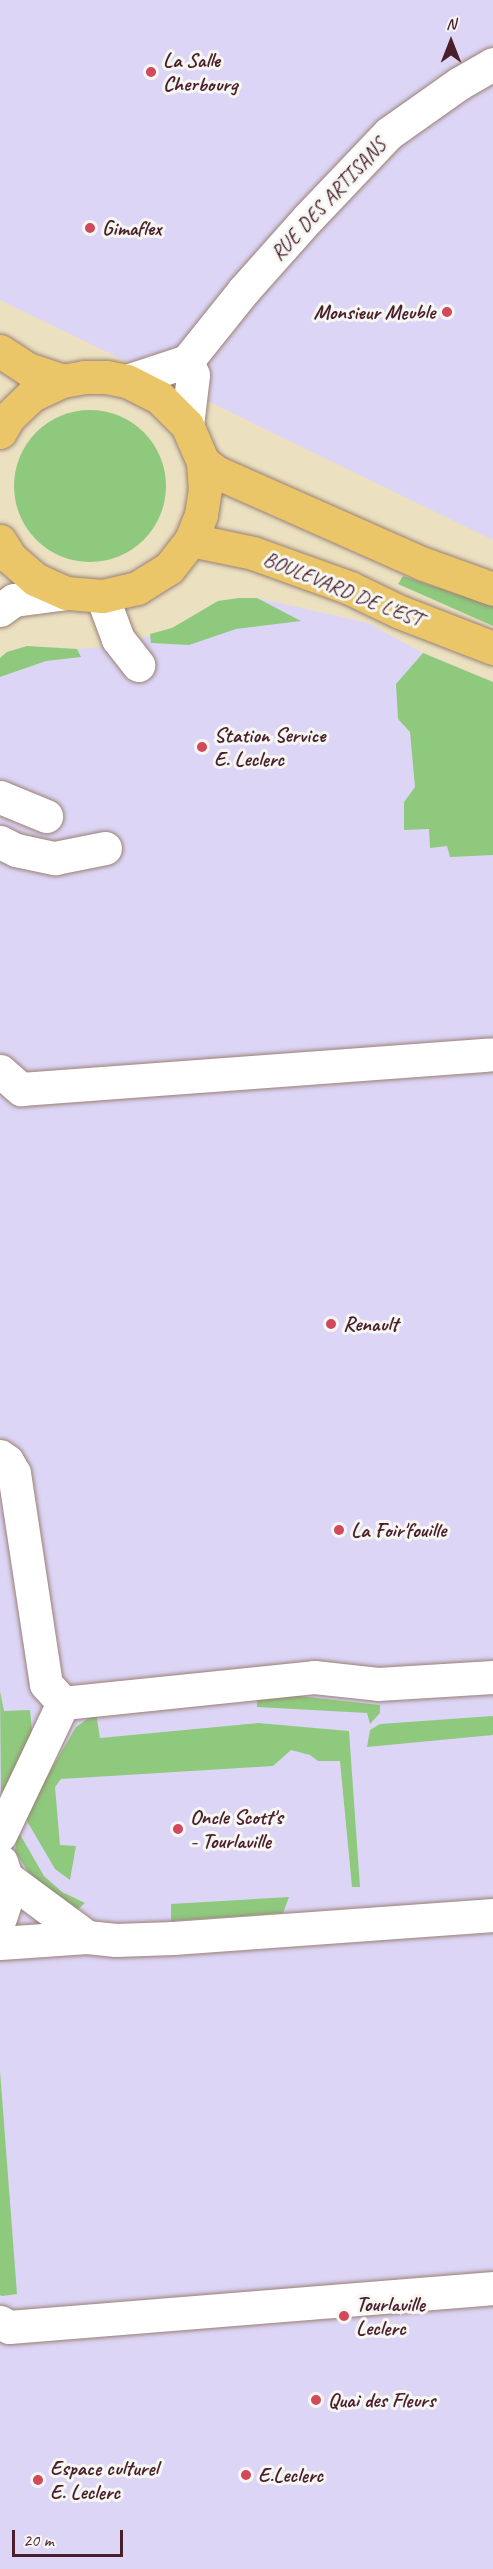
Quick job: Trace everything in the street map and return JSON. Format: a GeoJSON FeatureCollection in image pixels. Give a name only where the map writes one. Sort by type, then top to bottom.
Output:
{"type":"FeatureCollection","features":[{"type":"Feature","properties":{"kind":"main road"},"geometry":{"type":"LineString","coordinates":[[0,351],[28,369],[62,381]]}},
{"type":"Feature","properties":{"kind":"main road"},"geometry":{"type":"LineString","coordinates":[[0,432],[8,418],[32,395],[62,381],[84,377],[106,377],[127,381],[160,398],[186,425],[202,462],[205,489],[201,515],[191,540],[168,568],[137,588],[102,596],[66,592],[35,579],[10,557],[0,541]]}},
{"type":"Feature","properties":{"kind":"main road"},"geometry":{"type":"LineString","coordinates":[[202,462],[216,472],[424,564],[493,589]]}},
{"type":"Feature","properties":{"kind":"main road","name":"BOULEVARD DE L'EST"},"geometry":{"type":"LineString","coordinates":[[191,540],[253,553],[350,588],[400,612],[493,648]]}},
{"type":"Feature","properties":{"kind":"street","name":"RUE DES ARTISANS"},"geometry":{"type":"LineString","coordinates":[[186,361],[294,233],[389,133],[460,83],[493,64]]}},
{"type":"Feature","properties":{"kind":"street"},"geometry":{"type":"LineString","coordinates":[[127,381],[186,361],[193,375],[186,425]]}},
{"type":"Feature","properties":{"kind":"street"},"geometry":{"type":"LineString","coordinates":[[0,610],[14,600],[66,592]]}},
{"type":"Feature","properties":{"kind":"street"},"geometry":{"type":"LineString","coordinates":[[102,596],[118,639],[138,665]]}},
{"type":"Feature","properties":{"kind":"street"},"geometry":{"type":"LineString","coordinates":[[0,797],[46,816]]}},
{"type":"Feature","properties":{"kind":"street"},"geometry":{"type":"LineString","coordinates":[[0,842],[16,850],[55,858],[105,848]]}},
{"type":"Feature","properties":{"kind":"street"},"geometry":{"type":"LineString","coordinates":[[0,1071],[21,1089],[493,1054]]}},
{"type":"Feature","properties":{"kind":"street"},"geometry":{"type":"LineString","coordinates":[[0,1456],[7,1461],[14,1473],[46,1684],[63,1703]]}},
{"type":"Feature","properties":{"kind":"street"},"geometry":{"type":"LineString","coordinates":[[63,1703],[314,1677],[378,1684],[493,1677]]}},
{"type":"Feature","properties":{"kind":"street"},"geometry":{"type":"LineString","coordinates":[[0,1835],[63,1703]]}},
{"type":"Feature","properties":{"kind":"street"},"geometry":{"type":"LineString","coordinates":[[0,1918],[7,1897],[3,1869]]}},
{"type":"Feature","properties":{"kind":"street"},"geometry":{"type":"LineString","coordinates":[[3,1869],[87,1936]]}},
{"type":"Feature","properties":{"kind":"street"},"geometry":{"type":"LineString","coordinates":[[0,1943],[87,1936],[116,1940],[173,1938],[493,1915]]}},
{"type":"Feature","properties":{"kind":"street"},"geometry":{"type":"LineString","coordinates":[[0,2322],[9,2327],[493,2288]]}},
{"type":"Feature","properties":{"kind":"shaded area"},"geometry":{"type":"Polygon","coordinates":[[[0,0],[493,0],[493,540],[0,300],[0,0]]]}},
{"type":"Feature","properties":{"kind":"shaded area"},"geometry":{"type":"Polygon","coordinates":[[[257,598],[368,623],[423,653],[493,682],[493,2569],[0,2569],[0,658],[7,652],[27,646],[77,649],[118,646],[172,628],[218,601],[257,598]]]}},
{"type":"Feature","properties":{"kind":"green space"},"geometry":{"type":"Polygon","coordinates":[[[90,410],[119,416],[144,432],[160,457],[166,486],[160,515],[144,540],[119,556],[90,562],[61,556],[36,540],[20,515],[14,486],[20,457],[36,432],[61,416],[90,410]]]}},
{"type":"Feature","properties":{"kind":"green space"},"geometry":{"type":"Polygon","coordinates":[[[403,576],[493,606],[493,626],[398,584],[403,576]]]}},
{"type":"Feature","properties":{"kind":"green space"},"geometry":{"type":"Polygon","coordinates":[[[257,598],[301,621],[236,629],[189,645],[151,643],[150,634],[172,628],[218,601],[257,598]]]}},
{"type":"Feature","properties":{"kind":"green space"},"geometry":{"type":"Polygon","coordinates":[[[27,646],[77,649],[81,657],[46,661],[0,677],[0,658],[7,652],[27,646]]]}},
{"type":"Feature","properties":{"kind":"green space"},"geometry":{"type":"Polygon","coordinates":[[[423,653],[493,682],[493,855],[450,857],[447,846],[430,848],[429,829],[404,830],[404,802],[415,787],[410,732],[398,719],[396,684],[423,653]]]}},
{"type":"Feature","properties":{"kind":"green space"},"geometry":{"type":"Polygon","coordinates":[[[0,1691],[4,1711],[30,1710],[32,1731],[22,1761],[1,1794],[0,1691]]]}},
{"type":"Feature","properties":{"kind":"green space"},"geometry":{"type":"Polygon","coordinates":[[[299,1696],[380,1705],[380,1713],[370,1724],[367,1713],[257,1707],[257,1698],[299,1696]]]}},
{"type":"Feature","properties":{"kind":"green space"},"geometry":{"type":"Polygon","coordinates":[[[96,1713],[100,1738],[258,1723],[349,1731],[360,1887],[352,1887],[340,1761],[318,1761],[310,1755],[291,1750],[273,1766],[61,1779],[55,1787],[60,1845],[76,1846],[70,1880],[55,1869],[24,1816],[76,1727],[96,1713]]]}},
{"type":"Feature","properties":{"kind":"green space"},"geometry":{"type":"Polygon","coordinates":[[[493,1716],[493,1735],[367,1747],[370,1730],[380,1724],[493,1716]]]}},
{"type":"Feature","properties":{"kind":"green space"},"geometry":{"type":"Polygon","coordinates":[[[18,1831],[44,1876],[62,1892],[85,1903],[76,1911],[35,1883],[15,1851],[18,1831]]]}},
{"type":"Feature","properties":{"kind":"green space"},"geometry":{"type":"Polygon","coordinates":[[[289,1897],[283,1913],[171,1921],[171,1904],[289,1897]]]}},
{"type":"Feature","properties":{"kind":"green space"},"geometry":{"type":"Polygon","coordinates":[[[0,2071],[17,2294],[2,2296],[0,2295],[0,2071]]]}},
{"type":"Feature","properties":{"kind":"place","name":"La Salle Cherbourg"},"geometry":{"type":"Point","coordinates":[151,72]}},
{"type":"Feature","properties":{"kind":"place","name":"Gimaflex"},"geometry":{"type":"Point","coordinates":[90,228]}},
{"type":"Feature","properties":{"kind":"place","name":"Monsieur Meuble"},"geometry":{"type":"Point","coordinates":[447,312]}},
{"type":"Feature","properties":{"kind":"place","name":"Station Service E. Leclerc"},"geometry":{"type":"Point","coordinates":[202,747]}},
{"type":"Feature","properties":{"kind":"place","name":"Renault"},"geometry":{"type":"Point","coordinates":[331,1324]}},
{"type":"Feature","properties":{"kind":"place","name":"La Foir'fouille"},"geometry":{"type":"Point","coordinates":[339,1530]}},
{"type":"Feature","properties":{"kind":"place","name":"Oncle Scott's - Tourlaville"},"geometry":{"type":"Point","coordinates":[178,1829]}},
{"type":"Feature","properties":{"kind":"place","name":"Tourlaville Leclerc"},"geometry":{"type":"Point","coordinates":[344,2316]}},
{"type":"Feature","properties":{"kind":"place","name":"Quai des Fleurs"},"geometry":{"type":"Point","coordinates":[316,2400]}},
{"type":"Feature","properties":{"kind":"place","name":"E.Leclerc"},"geometry":{"type":"Point","coordinates":[246,2475]}},
{"type":"Feature","properties":{"kind":"place","name":"Espace culturel E. Leclerc"},"geometry":{"type":"Point","coordinates":[38,2480]}}]}
